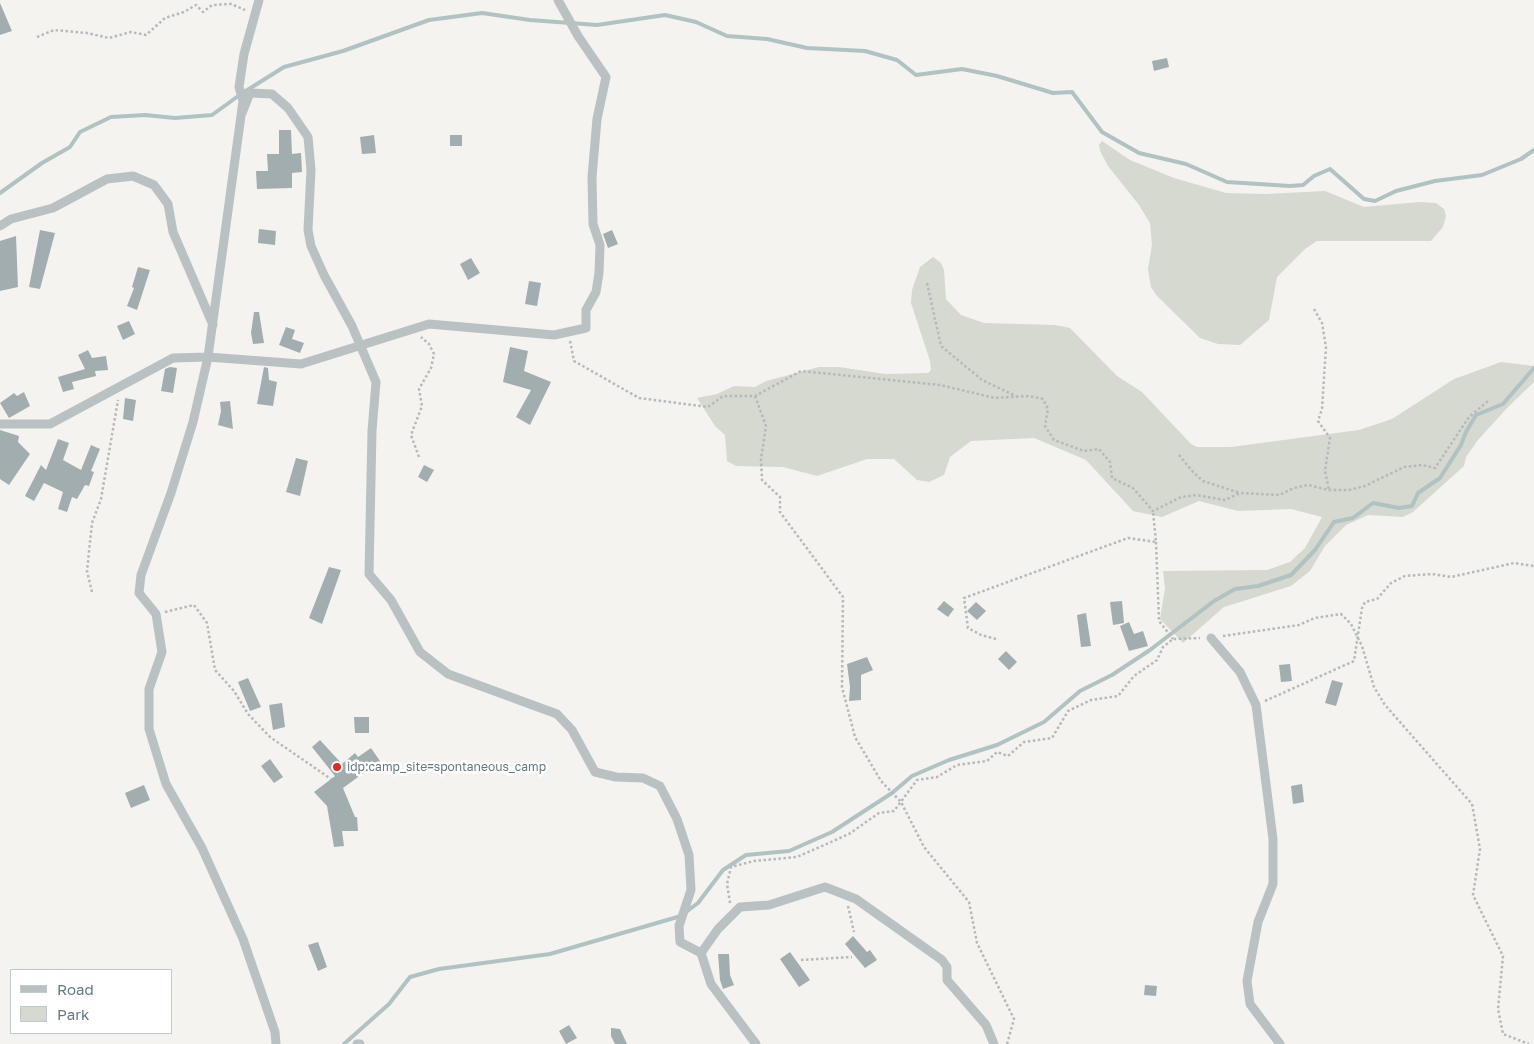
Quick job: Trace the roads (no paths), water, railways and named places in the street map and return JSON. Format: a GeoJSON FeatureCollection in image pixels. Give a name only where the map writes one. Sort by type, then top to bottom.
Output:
{"type":"FeatureCollection","features":[{"type":"Feature","properties":{"kind":"street"},"geometry":{"type":"LineString","coordinates":[[259,0],[244,54],[239,87],[244,101],[208,357],[193,422],[171,493],[141,575],[139,592],[156,614],[162,652],[150,689],[149,729],[166,784],[202,848],[243,939],[275,1032],[276,1044]]}},
{"type":"Feature","properties":{"kind":"street"},"geometry":{"type":"LineString","coordinates":[[0,424],[50,424],[174,358],[208,357],[301,364],[429,324],[554,335],[586,328],[586,310],[596,292],[599,273],[600,245],[593,224],[592,177],[597,119],[606,77],[568,20],[558,0]]}},
{"type":"Feature","properties":{"kind":"street"},"geometry":{"type":"LineString","coordinates":[[242,113],[250,92],[272,94],[288,108],[308,137],[311,170],[308,230],[311,246],[376,382],[372,431],[373,464],[368,527],[369,574],[391,600],[420,652],[448,674],[557,714],[572,730],[595,772],[616,777],[643,778],[660,786],[677,819],[688,855],[692,890],[679,926],[680,942],[702,953],[711,984],[756,1044]]}},
{"type":"Feature","properties":{"kind":"street"},"geometry":{"type":"LineString","coordinates":[[0,226],[12,219],[53,208],[107,178],[133,176],[154,185],[168,204],[173,232],[213,325]]}},
{"type":"Feature","properties":{"kind":"street"},"geometry":{"type":"LineString","coordinates":[[1211,638],[1240,672],[1256,705],[1273,839],[1273,884],[1258,922],[1246,981],[1250,1004],[1280,1044]]}},
{"type":"Feature","properties":{"kind":"street"},"geometry":{"type":"LineString","coordinates":[[702,953],[718,929],[740,907],[769,904],[825,887],[856,899],[942,960],[947,967],[946,980],[986,1025],[994,1044]]}},
{"type":"Feature","properties":{"kind":"waterway"},"geometry":{"type":"LineString","coordinates":[[0,193],[42,163],[70,147],[80,132],[111,117],[145,115],[175,118],[212,115],[284,67],[343,51],[429,20],[482,13],[530,20],[597,25],[665,15],[696,22],[727,36],[767,39],[807,48],[865,51],[897,60],[916,75],[962,69],[997,76],[1053,93],[1072,92],[1102,132],[1139,153],[1186,164],[1227,182],[1290,186],[1303,185],[1314,176],[1330,169],[1364,199],[1375,201],[1396,191],[1435,181],[1482,175],[1521,159],[1534,150]]}},
{"type":"Feature","properties":{"kind":"waterway"},"geometry":{"type":"LineString","coordinates":[[686,912],[698,903],[723,870],[746,855],[789,851],[832,832],[892,793],[912,776],[949,760],[997,745],[1044,722],[1080,691],[1112,675],[1150,650],[1214,601],[1235,589],[1258,586],[1291,575],[1315,550],[1334,522],[1353,518],[1373,503],[1399,508],[1412,506],[1418,493],[1440,478],[1461,445],[1476,415],[1503,404],[1534,368]]}},
{"type":"Feature","properties":{"kind":"waterway"},"geometry":{"type":"LineString","coordinates":[[344,1044],[389,1004],[410,977],[439,969],[550,954],[681,916]]}},
{"type":"Feature","properties":{"kind":"place","name":"idp:camp_site=spontaneous_camp"},"geometry":{"type":"Point","coordinates":[337,767]}}]}
